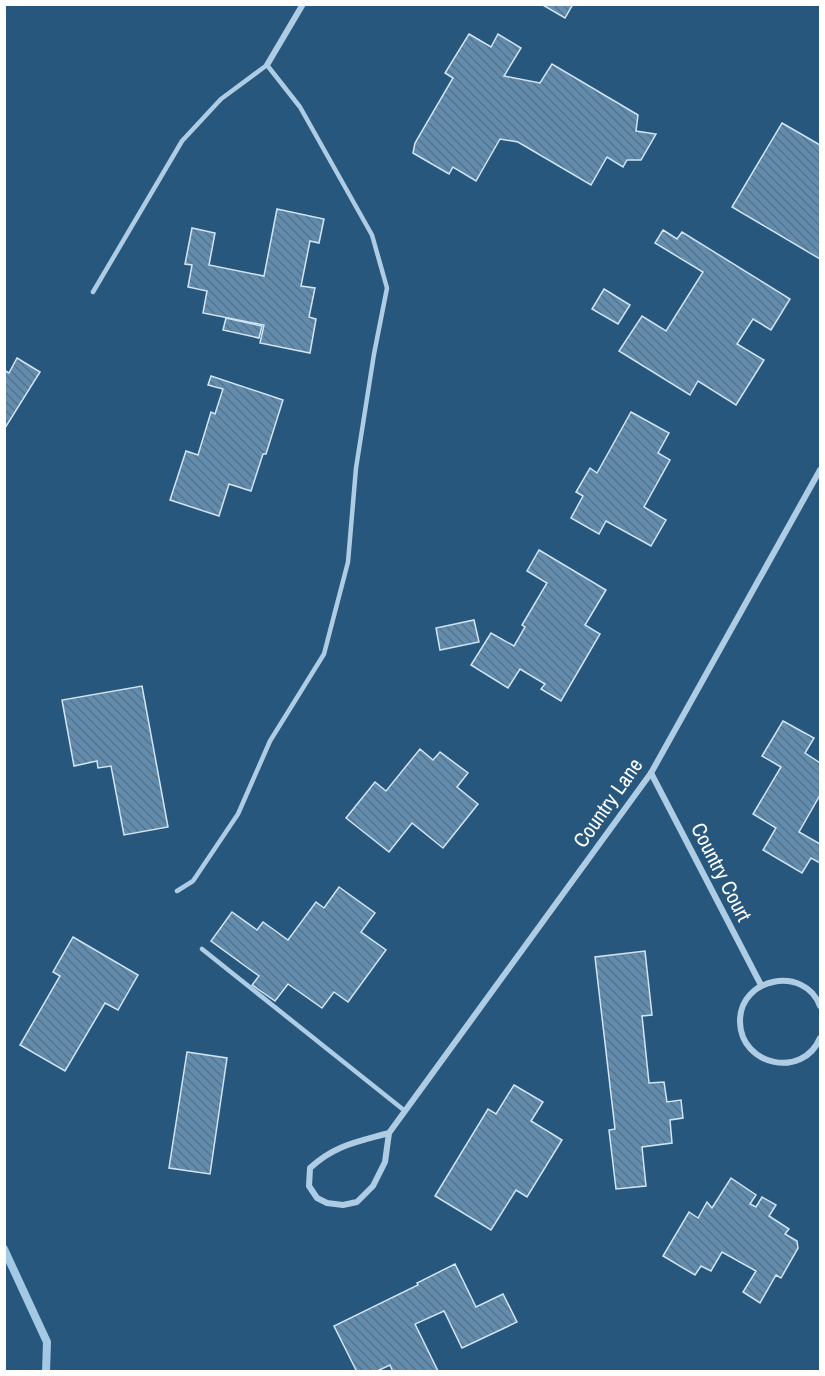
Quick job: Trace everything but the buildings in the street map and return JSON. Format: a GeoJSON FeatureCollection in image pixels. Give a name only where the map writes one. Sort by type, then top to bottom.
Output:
{"type":"FeatureCollection","features":[{"type":"Feature","properties":{"kind":"street"},"geometry":{"type":"LineString","coordinates":[[267,65],[303,4]]}},
{"type":"Feature","properties":{"kind":"street","name":"Country Lane"},"geometry":{"type":"LineString","coordinates":[[389,1133],[341,1146],[323,1156],[310,1168],[309,1186],[317,1198],[327,1203],[343,1205],[357,1202],[373,1186],[385,1162],[389,1133],[651,773],[820,470]]}},
{"type":"Feature","properties":{"kind":"street","name":"Country Court"},"geometry":{"type":"LineString","coordinates":[[651,773],[761,985]]}},
{"type":"Feature","properties":{"kind":"street"},"geometry":{"type":"LineString","coordinates":[[820,1006],[811,992],[800,984],[780,980],[761,985],[750,994],[743,1006],[740,1020],[742,1034],[748,1047],[759,1057],[772,1063],[786,1064],[800,1060],[812,1052],[820,1038]]}},
{"type":"Feature","properties":{"kind":"lane"},"geometry":{"type":"LineString","coordinates":[[93,292],[182,141],[221,99],[267,65],[300,107],[372,235],[387,288],[358,457],[348,562],[324,654],[270,741],[238,814],[193,881],[177,891]]}},
{"type":"Feature","properties":{"kind":"lane"},"geometry":{"type":"LineString","coordinates":[[202,949],[405,1111]]}},
{"type":"Feature","properties":{"kind":"waterway"},"geometry":{"type":"LineString","coordinates":[[4,1249],[47,1342],[46,1372]]}}]}
